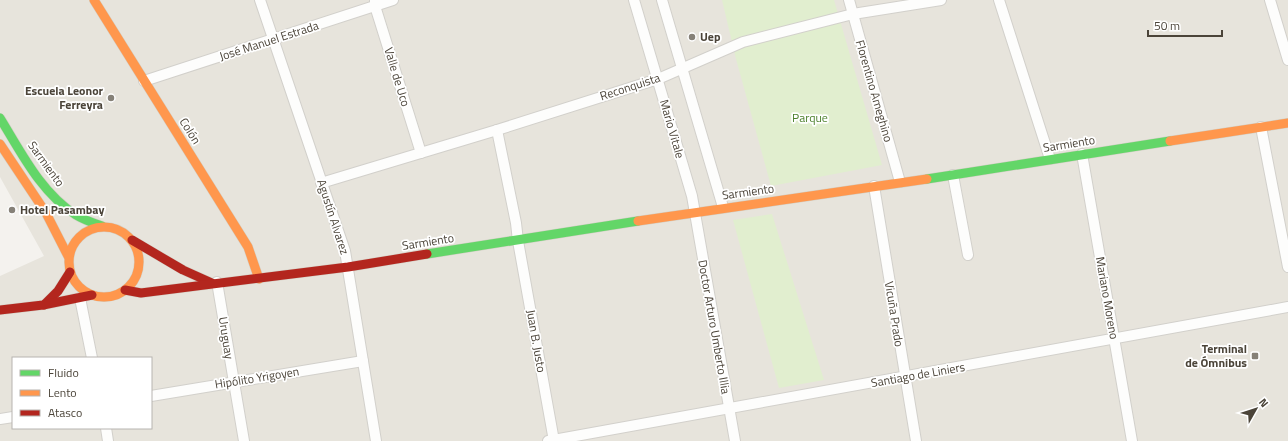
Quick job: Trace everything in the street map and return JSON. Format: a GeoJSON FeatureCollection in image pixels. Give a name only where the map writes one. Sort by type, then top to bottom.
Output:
{"type":"FeatureCollection","features":[{"type":"Feature","properties":{"kind":"street","name":"Colón"},"geometry":{"type":"LineString","coordinates":[[94,0],[248,247],[259,279]]}},
{"type":"Feature","properties":{"kind":"street","name":"Agustín Alvarez"},"geometry":{"type":"LineString","coordinates":[[260,0],[348,267],[376,441]]}},
{"type":"Feature","properties":{"kind":"street","name":"José Manuel Estrada"},"geometry":{"type":"LineString","coordinates":[[144,81],[273,40],[375,3],[393,0]]}},
{"type":"Feature","properties":{"kind":"street","name":"Mario Vitale"},"geometry":{"type":"LineString","coordinates":[[634,0],[692,196],[694,212]]}},
{"type":"Feature","properties":{"kind":"street"},"geometry":{"type":"LineString","coordinates":[[662,0],[723,207]]}},
{"type":"Feature","properties":{"kind":"street","name":"Florentino Ameghino"},"geometry":{"type":"LineString","coordinates":[[849,0],[900,182]]}},
{"type":"Feature","properties":{"kind":"street","name":"Reconquista"},"geometry":{"type":"LineString","coordinates":[[321,183],[497,130],[658,79],[743,42],[853,14],[941,0]]}},
{"type":"Feature","properties":{"kind":"street"},"geometry":{"type":"LineString","coordinates":[[999,0],[1050,159]]}},
{"type":"Feature","properties":{"kind":"street"},"geometry":{"type":"LineString","coordinates":[[1270,0],[1288,60]]}},
{"type":"Feature","properties":{"kind":"street","name":"Valle de Uco"},"geometry":{"type":"LineString","coordinates":[[375,3],[421,153]]}},
{"type":"Feature","properties":{"kind":"street","name":"Sarmiento"},"geometry":{"type":"LineString","coordinates":[[0,118],[38,176],[62,204],[73,213],[102,226]]}},
{"type":"Feature","properties":{"kind":"street","name":"Sarmiento"},"geometry":{"type":"LineString","coordinates":[[125,290],[141,292],[214,282],[259,279],[348,267],[723,207],[953,175],[1288,123]]}},
{"type":"Feature","properties":{"kind":"street"},"geometry":{"type":"LineString","coordinates":[[1261,127],[1288,267]]}},
{"type":"Feature","properties":{"kind":"street","name":"Juan B. Justo"},"geometry":{"type":"LineString","coordinates":[[497,130],[516,223],[552,441]]}},
{"type":"Feature","properties":{"kind":"street"},"geometry":{"type":"LineString","coordinates":[[0,144],[21,178],[46,211],[60,237],[68,256],[70,272],[78,286],[92,295]]}},
{"type":"Feature","properties":{"kind":"street","name":"Mariano Moreno"},"geometry":{"type":"LineString","coordinates":[[1082,154],[1132,441]]}},
{"type":"Feature","properties":{"kind":"street"},"geometry":{"type":"LineString","coordinates":[[953,175],[968,255]]}},
{"type":"Feature","properties":{"kind":"street","name":"Vicuña Prado"},"geometry":{"type":"LineString","coordinates":[[874,186],[916,441]]}},
{"type":"Feature","properties":{"kind":"street","name":"Doctor Arturo Umberto Illia"},"geometry":{"type":"LineString","coordinates":[[694,212],[734,441]]}},
{"type":"Feature","properties":{"kind":"street"},"geometry":{"type":"LineString","coordinates":[[0,310],[43,305],[92,295],[106,297],[116,295],[125,290],[133,282],[138,272],[139,261],[137,250],[132,240],[124,232],[114,228],[102,226],[93,228],[80,235],[71,247],[68,256]]}},
{"type":"Feature","properties":{"kind":"street","name":"Sarmiento"},"geometry":{"type":"LineString","coordinates":[[132,240],[183,270],[214,282]]}},
{"type":"Feature","properties":{"kind":"street"},"geometry":{"type":"LineString","coordinates":[[43,305],[58,291],[70,272]]}},
{"type":"Feature","properties":{"kind":"street","name":"Uruguay"},"geometry":{"type":"LineString","coordinates":[[214,282],[244,441]]}},
{"type":"Feature","properties":{"kind":"street"},"geometry":{"type":"LineString","coordinates":[[80,298],[92,357]]}},
{"type":"Feature","properties":{"kind":"street","name":"Santiago de Liniers"},"geometry":{"type":"LineString","coordinates":[[552,441],[729,408],[905,378],[1288,307]]}},
{"type":"Feature","properties":{"kind":"street","name":"Hipólito Yrigoyen"},"geometry":{"type":"LineString","coordinates":[[152,396],[363,361]]}},
{"type":"Feature","properties":{"kind":"street"},"geometry":{"type":"LineString","coordinates":[[0,419],[12,417]]}},
{"type":"Feature","properties":{"kind":"street"},"geometry":{"type":"LineString","coordinates":[[106,429],[108,441]]}},
{"type":"Feature","properties":{"kind":"shaded area"},"geometry":{"type":"Polygon","coordinates":[[[0,0],[1288,0],[1288,441],[0,441],[0,276],[44,256],[0,177],[0,0]]]}},
{"type":"Feature","properties":{"kind":"green space","name":"Parque"},"geometry":{"type":"Polygon","coordinates":[[[722,0],[834,0],[882,165],[771,186],[736,59],[722,0]]]}},
{"type":"Feature","properties":{"kind":"green space"},"geometry":{"type":"Polygon","coordinates":[[[772,214],[824,380],[779,388],[733,220],[772,214]]]}},
{"type":"Feature","properties":{"kind":"traffic: fast"},"geometry":{"type":"LineString","coordinates":[[0,118],[24,158],[42,184],[52,195],[76,215],[102,226]]}},
{"type":"Feature","properties":{"kind":"traffic: fast"},"geometry":{"type":"LineString","coordinates":[[927,179],[1170,141]]}},
{"type":"Feature","properties":{"kind":"traffic: fast"},"geometry":{"type":"LineString","coordinates":[[427,254],[638,221]]}},
{"type":"Feature","properties":{"kind":"traffic: slow"},"geometry":{"type":"LineString","coordinates":[[94,0],[248,247],[259,279]]}},
{"type":"Feature","properties":{"kind":"traffic: slow"},"geometry":{"type":"LineString","coordinates":[[1170,141],[1288,123]]}},
{"type":"Feature","properties":{"kind":"traffic: slow"},"geometry":{"type":"LineString","coordinates":[[0,144],[46,213],[68,256]]}},
{"type":"Feature","properties":{"kind":"traffic: slow"},"geometry":{"type":"LineString","coordinates":[[638,221],[927,179]]}},
{"type":"Feature","properties":{"kind":"traffic: slow"},"geometry":{"type":"LineString","coordinates":[[97,227],[111,227],[124,233],[133,242],[137,248],[139,262],[137,276],[129,287],[118,295],[111,297],[97,297],[90,295],[79,287],[71,276],[69,269],[69,255],[71,248],[79,237],[90,229],[97,227]]}},
{"type":"Feature","properties":{"kind":"traffic: jam"},"geometry":{"type":"LineString","coordinates":[[132,240],[183,270],[212,283]]}},
{"type":"Feature","properties":{"kind":"traffic: jam"},"geometry":{"type":"LineString","coordinates":[[125,290],[141,293],[348,267],[427,254]]}},
{"type":"Feature","properties":{"kind":"traffic: jam"},"geometry":{"type":"LineString","coordinates":[[44,305],[58,291],[70,272]]}},
{"type":"Feature","properties":{"kind":"traffic: jam"},"geometry":{"type":"LineString","coordinates":[[0,310],[43,305],[92,295]]}},
{"type":"Feature","properties":{"kind":"place","name":"Uep"},"geometry":{"type":"Point","coordinates":[692,37]}},
{"type":"Feature","properties":{"kind":"place","name":"Escuela Leonor Ferreyra"},"geometry":{"type":"Point","coordinates":[111,98]}},
{"type":"Feature","properties":{"kind":"place","name":"Hotel Pasambay"},"geometry":{"type":"Point","coordinates":[12,210]}},
{"type":"Feature","properties":{"kind":"place","name":"Terminal de Ómnibus"},"geometry":{"type":"Point","coordinates":[1255,356]}}]}
